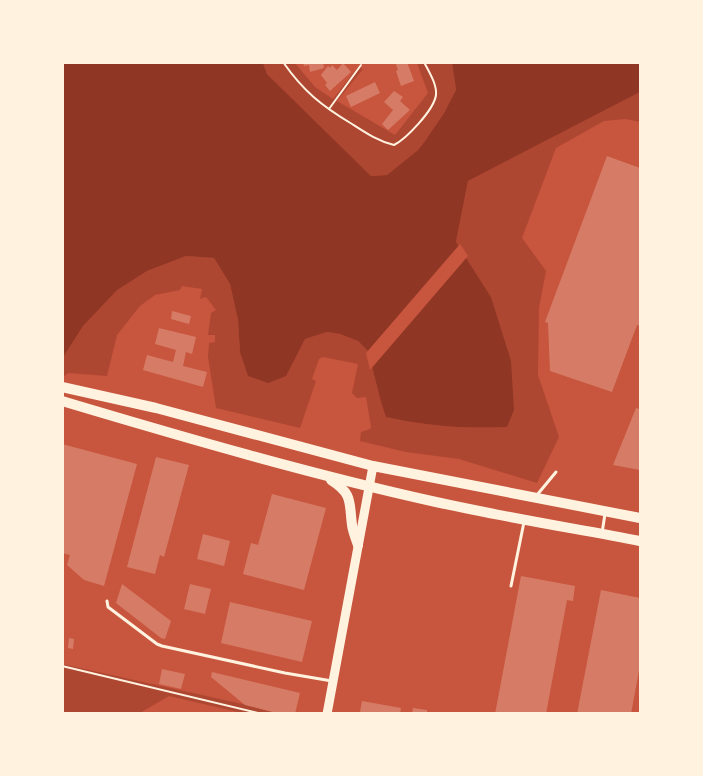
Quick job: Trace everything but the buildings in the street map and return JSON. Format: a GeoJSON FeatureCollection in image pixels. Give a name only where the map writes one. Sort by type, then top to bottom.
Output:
{"type":"FeatureCollection","features":[{"type":"Feature","properties":{"kind":"main road"},"geometry":{"type":"LineString","coordinates":[[62,387],[156,408],[373,466],[640,518]]}},
{"type":"Feature","properties":{"kind":"main road"},"geometry":{"type":"LineString","coordinates":[[62,401],[369,487],[438,503],[640,541]]}},
{"type":"Feature","properties":{"kind":"main road"},"geometry":{"type":"LineString","coordinates":[[327,714],[373,466]]}},
{"type":"Feature","properties":{"kind":"main road"},"geometry":{"type":"LineString","coordinates":[[322,474],[342,487],[348,496],[352,510],[352,526],[358,545]]}},
{"type":"Feature","properties":{"kind":"lane"},"geometry":{"type":"LineString","coordinates":[[535,498],[556,472]]}},
{"type":"Feature","properties":{"kind":"lane"},"geometry":{"type":"LineString","coordinates":[[602,533],[606,511]]}},
{"type":"Feature","properties":{"kind":"lane"},"geometry":{"type":"LineString","coordinates":[[511,586],[525,519]]}},
{"type":"Feature","properties":{"kind":"lane"},"geometry":{"type":"LineString","coordinates":[[107,601],[108,607],[157,644],[333,682]]}},
{"type":"Feature","properties":{"kind":"path"},"geometry":{"type":"LineString","coordinates":[[283,62],[311,97],[328,110],[380,141],[394,146],[402,141],[432,106],[436,96],[435,84],[424,62]]}},
{"type":"Feature","properties":{"kind":"path"},"geometry":{"type":"LineString","coordinates":[[328,110],[361,65]]}},
{"type":"Feature","properties":{"kind":"path"},"geometry":{"type":"LineString","coordinates":[[62,666],[262,714]]}},
{"type":"Feature","properties":{"kind":"shaded area"},"geometry":{"type":"Polygon","coordinates":[[[63,63],[263,63],[267,74],[371,176],[387,175],[418,150],[425,141],[444,113],[456,90],[452,63],[640,63],[640,92],[468,181],[456,242],[491,297],[511,361],[514,410],[507,427],[476,428],[431,425],[386,417],[368,351],[358,341],[340,334],[327,332],[305,339],[286,376],[268,383],[248,376],[240,352],[238,320],[230,284],[214,258],[186,256],[147,271],[117,290],[83,326],[63,357],[63,63]]]}},
{"type":"Feature","properties":{"kind":"shaded area"},"geometry":{"type":"Polygon","coordinates":[[[263,63],[295,63],[315,87],[333,99],[358,67],[363,69],[337,101],[395,135],[428,93],[417,63],[452,63],[456,90],[444,113],[418,150],[387,175],[371,176],[267,74],[263,63]]]}},
{"type":"Feature","properties":{"kind":"shaded area"},"geometry":{"type":"Polygon","coordinates":[[[640,92],[640,122],[626,119],[604,121],[556,148],[522,238],[546,271],[539,308],[538,375],[559,437],[537,483],[459,459],[406,452],[360,441],[361,432],[371,427],[366,397],[357,398],[352,393],[358,364],[323,357],[319,359],[312,379],[316,381],[300,428],[216,408],[208,357],[209,343],[215,342],[215,335],[208,335],[211,313],[216,310],[206,297],[200,299],[202,289],[182,286],[180,290],[155,295],[140,306],[117,335],[107,376],[68,373],[63,377],[63,354],[83,326],[116,290],[147,271],[186,256],[214,258],[230,284],[238,320],[240,352],[296,354],[305,339],[327,332],[340,334],[358,341],[368,351],[381,402],[387,417],[416,423],[446,426],[476,428],[507,427],[491,297],[456,242],[468,181],[640,92]]]}},
{"type":"Feature","properties":{"kind":"shaded area"},"geometry":{"type":"Polygon","coordinates":[[[62,664],[283,713],[242,713],[169,696],[140,713],[63,713],[62,664]]]}},
{"type":"Feature","properties":{"kind":"pier"},"geometry":{"type":"Polygon","coordinates":[[[460,244],[468,256],[370,370],[366,353],[460,244]]]}}]}
